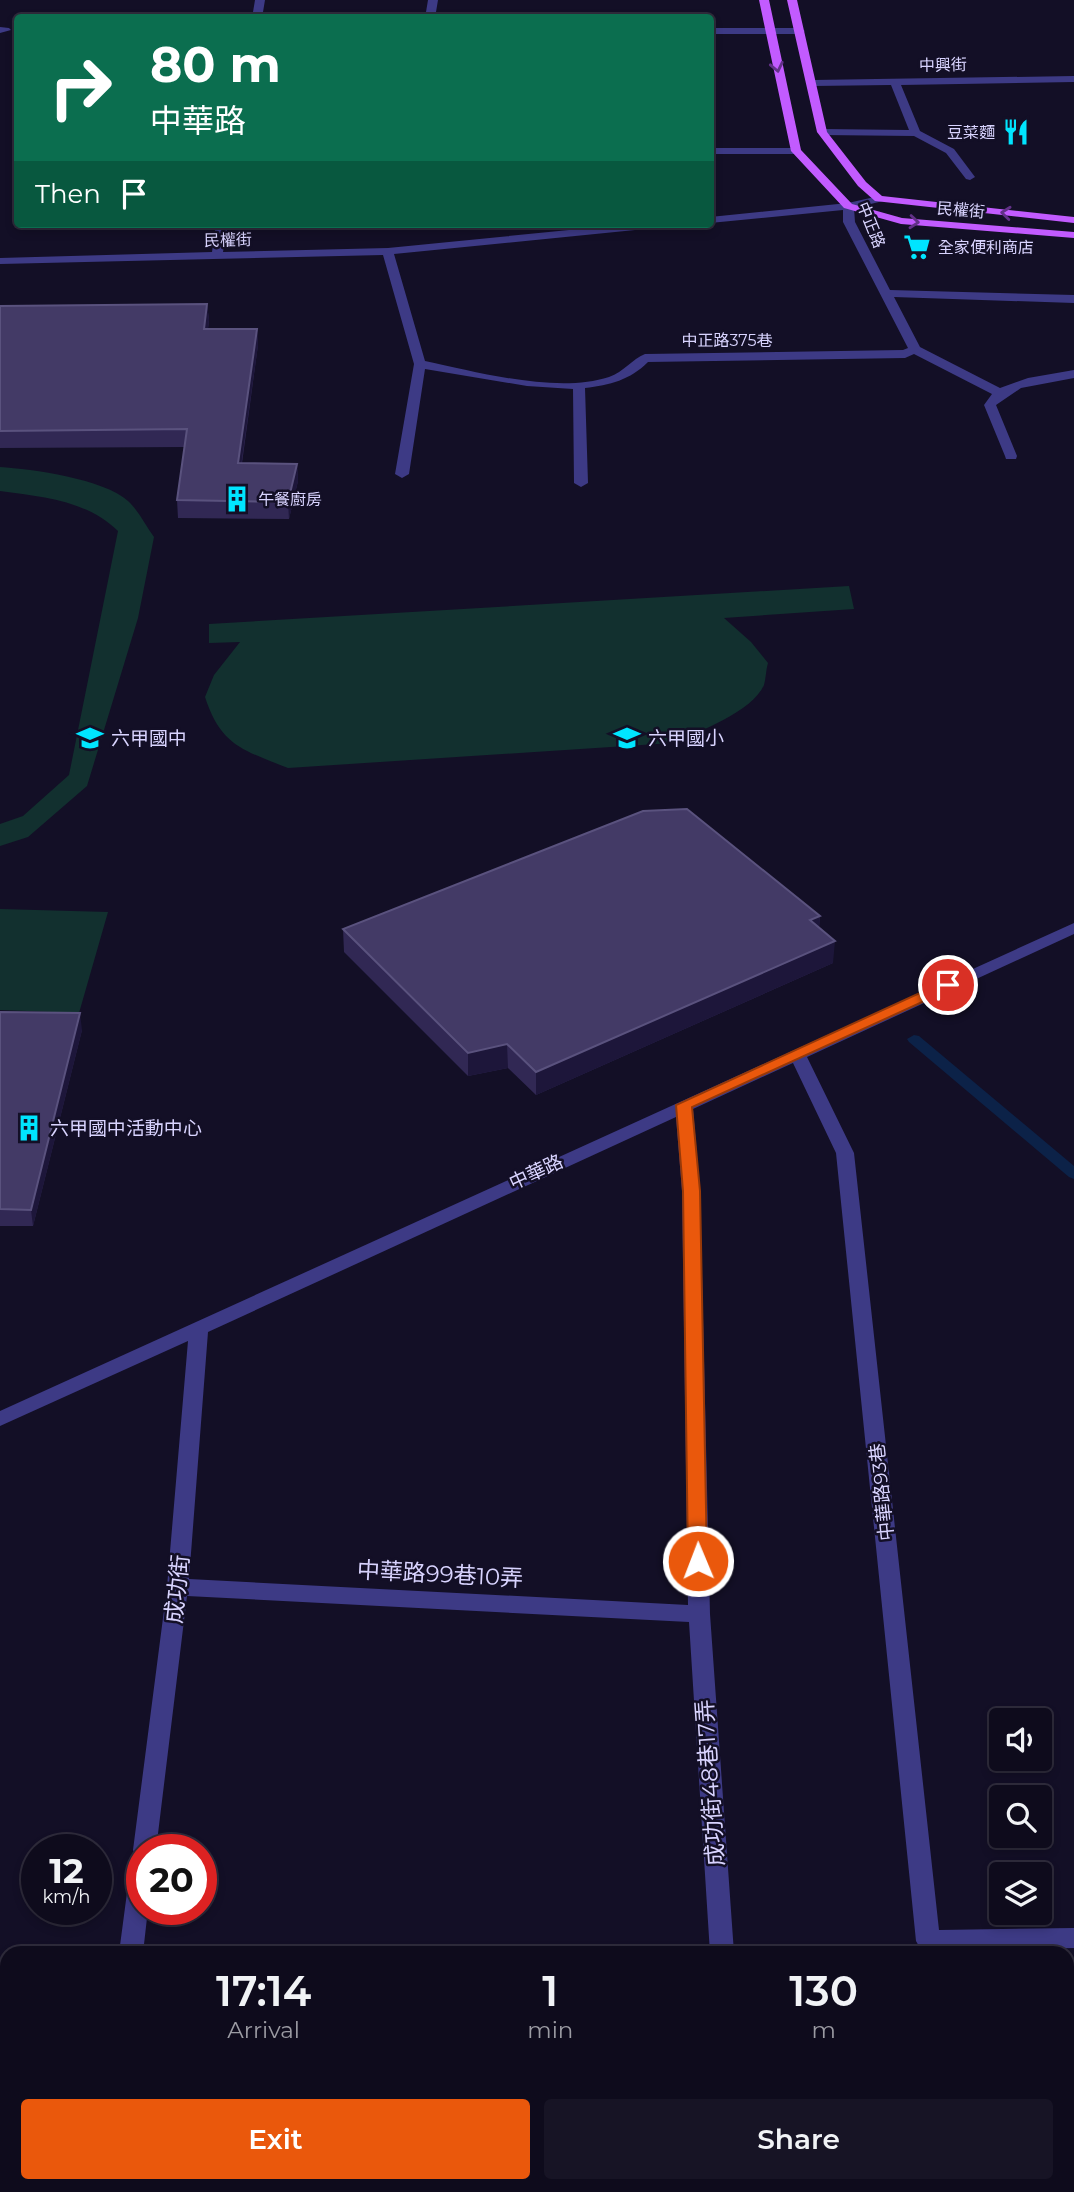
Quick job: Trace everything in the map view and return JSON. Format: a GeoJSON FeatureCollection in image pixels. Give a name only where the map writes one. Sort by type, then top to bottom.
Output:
{"type":"FeatureCollection","features":[{"type":"Feature","properties":{"kind":"main road"},"geometry":{"type":"LineString","coordinates":[[764,0],[796,152]]}},
{"type":"Feature","properties":{"kind":"main road","name":"中正路"},"geometry":{"type":"LineString","coordinates":[[792,0],[822,132],[862,184],[878,199]]}},
{"type":"Feature","properties":{"kind":"main road","name":"中正路"},"geometry":{"type":"LineString","coordinates":[[796,152],[848,206]]}},
{"type":"Feature","properties":{"kind":"main road","name":"民權街"},"geometry":{"type":"LineString","coordinates":[[878,199],[1074,220]]}},
{"type":"Feature","properties":{"kind":"main road","name":"民權街"},"geometry":{"type":"LineString","coordinates":[[848,206],[901,221],[1074,236]]}},
{"type":"Feature","properties":{"kind":"street"},"geometry":{"type":"LineString","coordinates":[[714,31],[800,31]]}},
{"type":"Feature","properties":{"kind":"street","name":"中興街"},"geometry":{"type":"LineString","coordinates":[[813,83],[1074,79]]}},
{"type":"Feature","properties":{"kind":"street"},"geometry":{"type":"LineString","coordinates":[[894,81],[916,133]]}},
{"type":"Feature","properties":{"kind":"street"},"geometry":{"type":"LineString","coordinates":[[822,132],[916,133],[950,151],[970,177]]}},
{"type":"Feature","properties":{"kind":"street"},"geometry":{"type":"LineString","coordinates":[[714,151],[796,152]]}},
{"type":"Feature","properties":{"kind":"street","name":"民權街"},"geometry":{"type":"LineString","coordinates":[[714,220],[848,206],[878,199]]}},
{"type":"Feature","properties":{"kind":"street","name":"中正路"},"geometry":{"type":"LineString","coordinates":[[848,206],[849,222],[888,293]]}},
{"type":"Feature","properties":{"kind":"street"},"geometry":{"type":"LineString","coordinates":[[217,256],[221,228]]}},
{"type":"Feature","properties":{"kind":"street"},"geometry":{"type":"LineString","coordinates":[[489,228],[497,240]]}},
{"type":"Feature","properties":{"kind":"street","name":"民權街"},"geometry":{"type":"LineString","coordinates":[[0,261],[388,251],[623,228]]}},
{"type":"Feature","properties":{"kind":"street"},"geometry":{"type":"LineString","coordinates":[[388,251],[421,364],[402,474]]}},
{"type":"Feature","properties":{"kind":"street"},"geometry":{"type":"LineString","coordinates":[[998,392],[914,349],[890,303],[888,293],[1074,299]]}},
{"type":"Feature","properties":{"kind":"street","name":"中正路375巷"},"geometry":{"type":"LineString","coordinates":[[579,387],[628,373],[645,358],[791,358],[905,354],[914,349]]}},
{"type":"Feature","properties":{"kind":"street"},"geometry":{"type":"LineString","coordinates":[[421,364],[502,379],[579,387],[581,483]]}},
{"type":"Feature","properties":{"kind":"street"},"geometry":{"type":"LineString","coordinates":[[1011,456],[990,405],[998,392],[1027,382],[1074,374]]}},
{"type":"Feature","properties":{"kind":"street","name":"中華路"},"geometry":{"type":"LineString","coordinates":[[0,1419],[1074,928]]}},
{"type":"Feature","properties":{"kind":"street","name":"中華路93巷"},"geometry":{"type":"LineString","coordinates":[[797,1054],[845,1153],[928,1941],[1074,1938]]}},
{"type":"Feature","properties":{"kind":"street","name":"成功街48巷17弄"},"geometry":{"type":"LineString","coordinates":[[684,1105],[691,1191],[699,1614],[722,1946]]}},
{"type":"Feature","properties":{"kind":"street","name":"成功街"},"geometry":{"type":"LineString","coordinates":[[146,1834],[178,1587],[199,1327]]}},
{"type":"Feature","properties":{"kind":"street","name":"中華路99巷10弄"},"geometry":{"type":"LineString","coordinates":[[178,1587],[699,1614]]}},
{"type":"Feature","properties":{"kind":"street"},"geometry":{"type":"LineString","coordinates":[[132,1946],[135,1925]]}},
{"type":"Feature","properties":{"kind":"green space"},"geometry":{"type":"Polygon","coordinates":[[[0,467],[85,481],[117,493],[139,513],[154,537],[138,618],[87,786],[28,837],[0,846],[0,824],[23,816],[69,775],[118,531],[106,521],[78,506],[48,498],[0,491],[0,467]]]}},
{"type":"Feature","properties":{"kind":"green space"},"geometry":{"type":"Polygon","coordinates":[[[849,586],[854,609],[724,618],[751,642],[768,663],[764,685],[758,695],[736,712],[672,743],[288,768],[246,751],[226,736],[211,713],[205,697],[214,675],[240,642],[209,643],[209,624],[849,586]]]}},
{"type":"Feature","properties":{"kind":"green space"},"geometry":{"type":"Polygon","coordinates":[[[0,909],[108,912],[79,1013],[0,1010],[0,909]]]}},
{"type":"Feature","properties":{"kind":"building"},"geometry":{"type":"Polygon","coordinates":[[[207,304],[204,329],[257,329],[238,463],[297,464],[288,502],[177,500],[187,429],[0,431],[0,306],[207,304]]]}},
{"type":"Feature","properties":{"kind":"building"},"geometry":{"type":"Polygon","coordinates":[[[687,809],[820,916],[810,920],[835,941],[536,1072],[507,1044],[468,1053],[343,929],[643,811],[687,809]]]}},
{"type":"Feature","properties":{"kind":"building","name":"六甲國中活動中心"},"geometry":{"type":"Polygon","coordinates":[[[0,1012],[80,1013],[31,1210],[0,1209],[0,1012]]]}},
{"type":"Feature","properties":{"kind":"waterway"},"geometry":{"type":"LineString","coordinates":[[914,1039],[1074,1174]]}},
{"type":"Feature","properties":{"kind":"place","name":"豆菜麵"},"geometry":{"type":"Point","coordinates":[1016,132]}},
{"type":"Feature","properties":{"kind":"place","name":"全家便利商店"},"geometry":{"type":"Point","coordinates":[917,247]}},
{"type":"Feature","properties":{"kind":"place","name":"午餐廚房"},"geometry":{"type":"Point","coordinates":[237,499]}},
{"type":"Feature","properties":{"kind":"place","name":"六甲國中"},"geometry":{"type":"Point","coordinates":[90,738]}},
{"type":"Feature","properties":{"kind":"place","name":"六甲國小"},"geometry":{"type":"Point","coordinates":[627,738]}},
{"type":"Feature","properties":{"kind":"place","name":"六甲國中活動中心"},"geometry":{"type":"Point","coordinates":[29,1128]}},
{"type":"Feature","properties":{"kind":"route"},"geometry":{"type":"LineString","coordinates":[[698,1561],[691,1191],[684,1105],[948,985]]}}]}
